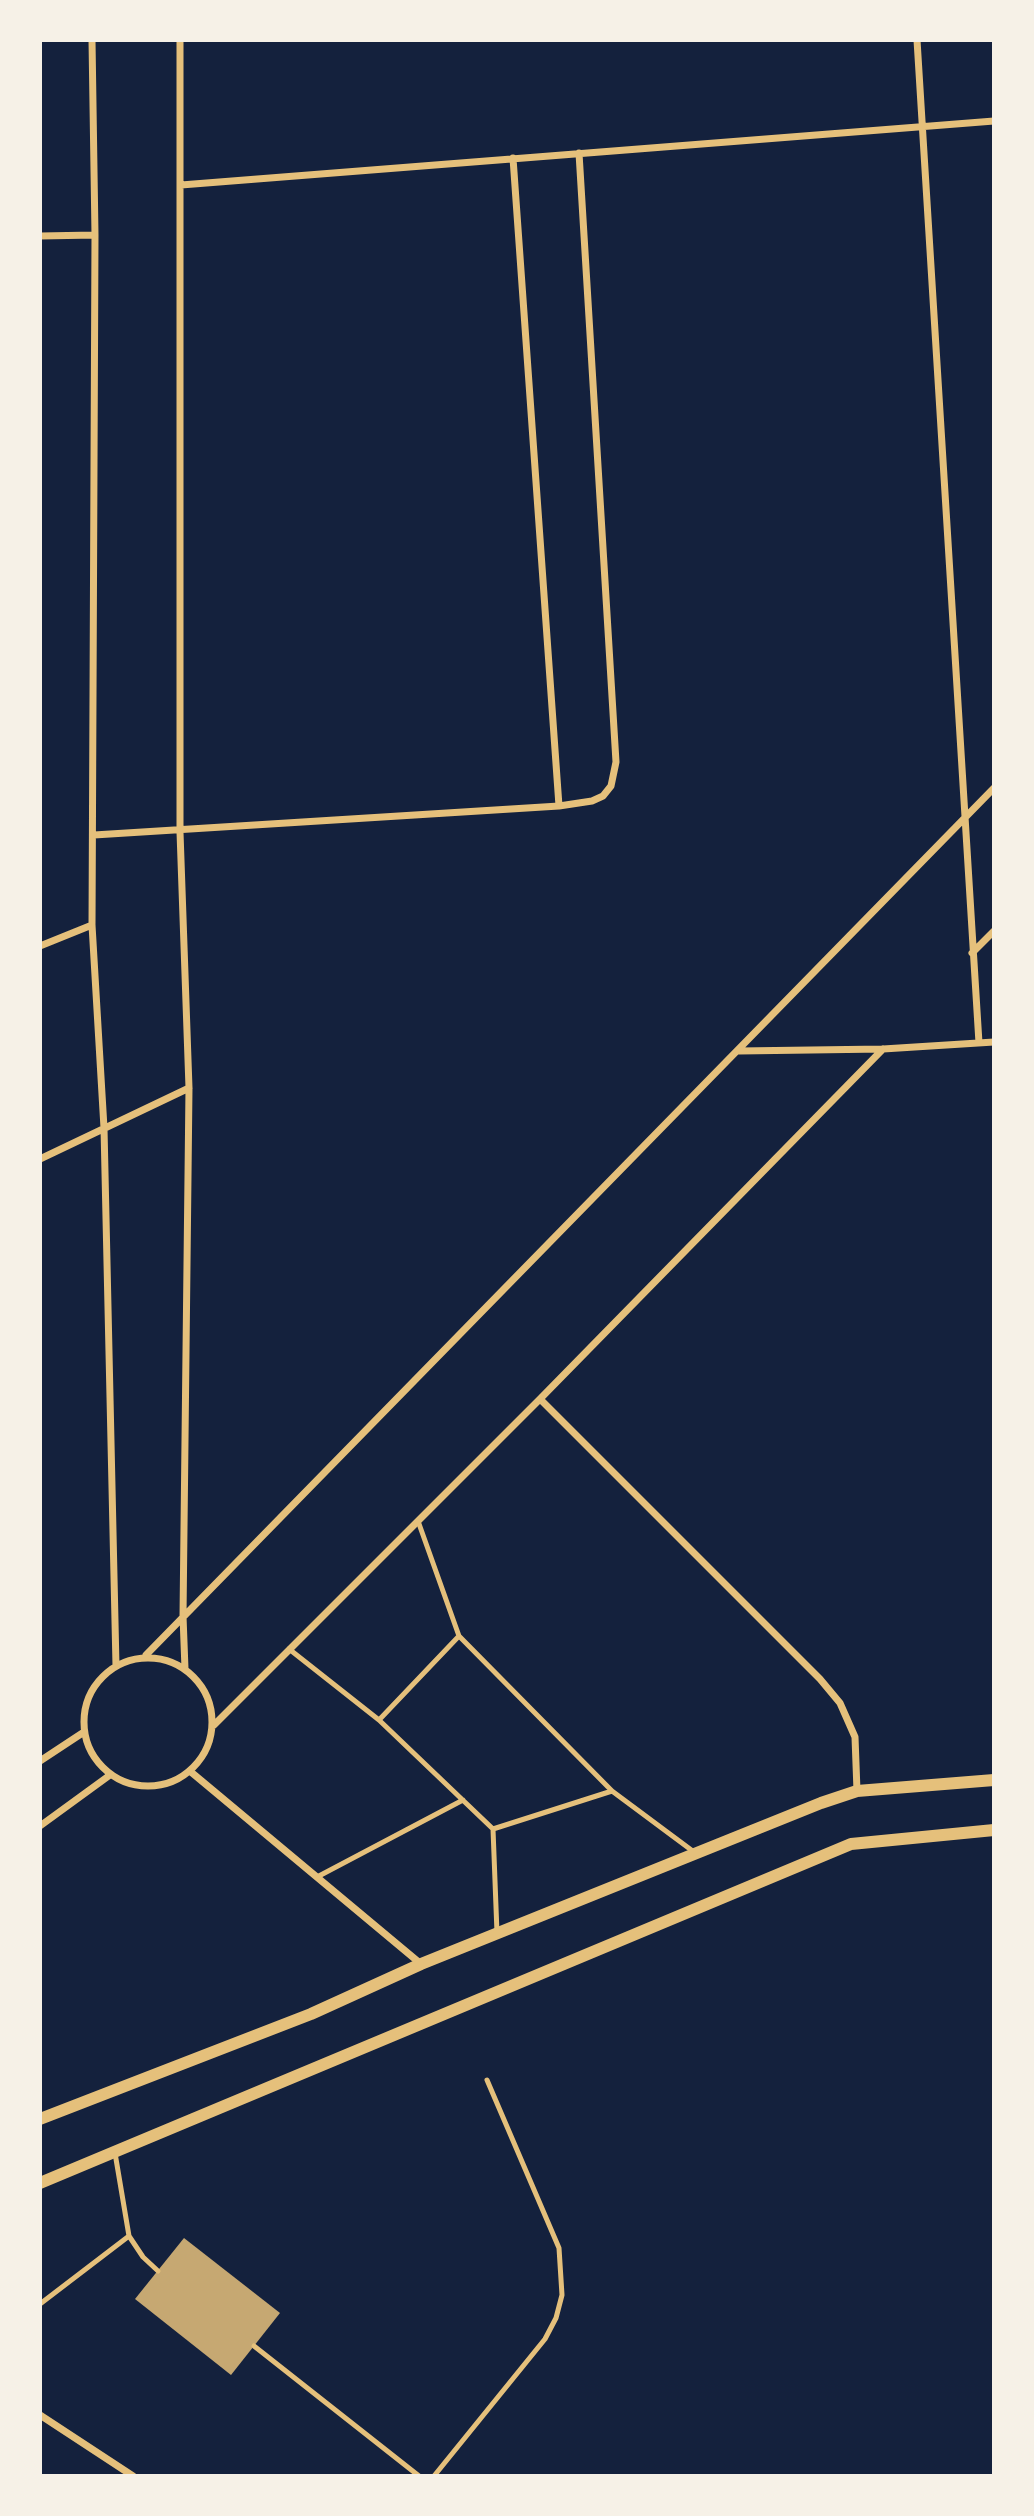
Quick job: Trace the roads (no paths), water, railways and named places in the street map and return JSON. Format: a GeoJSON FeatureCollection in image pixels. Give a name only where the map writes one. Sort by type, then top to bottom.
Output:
{"type":"FeatureCollection","features":[{"type":"Feature","properties":{"kind":"street"},"geometry":{"type":"LineString","coordinates":[[92,40],[95,235],[92,925],[104,1128],[117,1666]]}},
{"type":"Feature","properties":{"kind":"street"},"geometry":{"type":"LineString","coordinates":[[180,40],[180,832],[189,1088],[183,1616],[185,1669]]}},
{"type":"Feature","properties":{"kind":"street"},"geometry":{"type":"LineString","coordinates":[[917,40],[979,1043]]}},
{"type":"Feature","properties":{"kind":"street"},"geometry":{"type":"LineString","coordinates":[[181,185],[994,121]]}},
{"type":"Feature","properties":{"kind":"street"},"geometry":{"type":"LineString","coordinates":[[94,835],[180,832],[559,806],[592,801],[603,796],[616,775],[579,153]]}},
{"type":"Feature","properties":{"kind":"street"},"geometry":{"type":"LineString","coordinates":[[513,159],[559,806]]}},
{"type":"Feature","properties":{"kind":"street"},"geometry":{"type":"LineString","coordinates":[[40,236],[95,235]]}},
{"type":"Feature","properties":{"kind":"street"},"geometry":{"type":"LineString","coordinates":[[883,1049],[540,1399],[214,1724],[207,1750],[191,1772],[165,1785],[137,1786],[110,1775],[89,1749],[84,1732],[85,1706],[96,1683],[117,1666],[146,1655],[994,788]]}},
{"type":"Feature","properties":{"kind":"street"},"geometry":{"type":"LineString","coordinates":[[40,946],[92,925]]}},
{"type":"Feature","properties":{"kind":"street"},"geometry":{"type":"LineString","coordinates":[[972,953],[994,931]]}},
{"type":"Feature","properties":{"kind":"street"},"geometry":{"type":"LineString","coordinates":[[739,1051],[883,1049],[994,1042]]}},
{"type":"Feature","properties":{"kind":"street"},"geometry":{"type":"LineString","coordinates":[[40,1159],[189,1088]]}},
{"type":"Feature","properties":{"kind":"street"},"geometry":{"type":"LineString","coordinates":[[540,1399],[820,1679],[840,1703],[855,1737],[857,1791]]}},
{"type":"Feature","properties":{"kind":"street"},"geometry":{"type":"LineString","coordinates":[[146,1655],[185,1669],[205,1693],[214,1724]]}},
{"type":"Feature","properties":{"kind":"street"},"geometry":{"type":"LineString","coordinates":[[40,1761],[84,1732]]}},
{"type":"Feature","properties":{"kind":"street"},"geometry":{"type":"LineString","coordinates":[[191,1772],[421,1964]]}},
{"type":"Feature","properties":{"kind":"street"},"geometry":{"type":"LineString","coordinates":[[40,1826],[110,1775]]}},
{"type":"Feature","properties":{"kind":"street"},"geometry":{"type":"LineString","coordinates":[[40,2119],[311,2014],[421,1964],[857,1791],[994,1780]]}},
{"type":"Feature","properties":{"kind":"street"},"geometry":{"type":"LineString","coordinates":[[40,2182],[851,1844],[994,1830]]}},
{"type":"Feature","properties":{"kind":"street"},"geometry":{"type":"LineString","coordinates":[[40,2415],[133,2476]]}},
{"type":"Feature","properties":{"kind":"lane"},"geometry":{"type":"LineString","coordinates":[[418,1520],[459,1636],[612,1791],[696,1853]]}},
{"type":"Feature","properties":{"kind":"lane"},"geometry":{"type":"LineString","coordinates":[[379,1720],[459,1636]]}},
{"type":"Feature","properties":{"kind":"lane"},"geometry":{"type":"LineString","coordinates":[[289,1649],[379,1720],[493,1829],[497,1933]]}},
{"type":"Feature","properties":{"kind":"lane"},"geometry":{"type":"LineString","coordinates":[[493,1829],[612,1791]]}},
{"type":"Feature","properties":{"kind":"lane"},"geometry":{"type":"LineString","coordinates":[[317,1877],[463,1800]]}},
{"type":"Feature","properties":{"kind":"lane"},"geometry":{"type":"LineString","coordinates":[[434,2476],[545,2339],[556,2318],[562,2295],[559,2248],[487,2080]]}},
{"type":"Feature","properties":{"kind":"lane"},"geometry":{"type":"LineString","coordinates":[[115,2151],[130,2236],[143,2258],[158,2271]]}},
{"type":"Feature","properties":{"kind":"lane"},"geometry":{"type":"LineString","coordinates":[[40,2304],[130,2236]]}},
{"type":"Feature","properties":{"kind":"lane"},"geometry":{"type":"LineString","coordinates":[[254,2346],[419,2476]]}}]}
